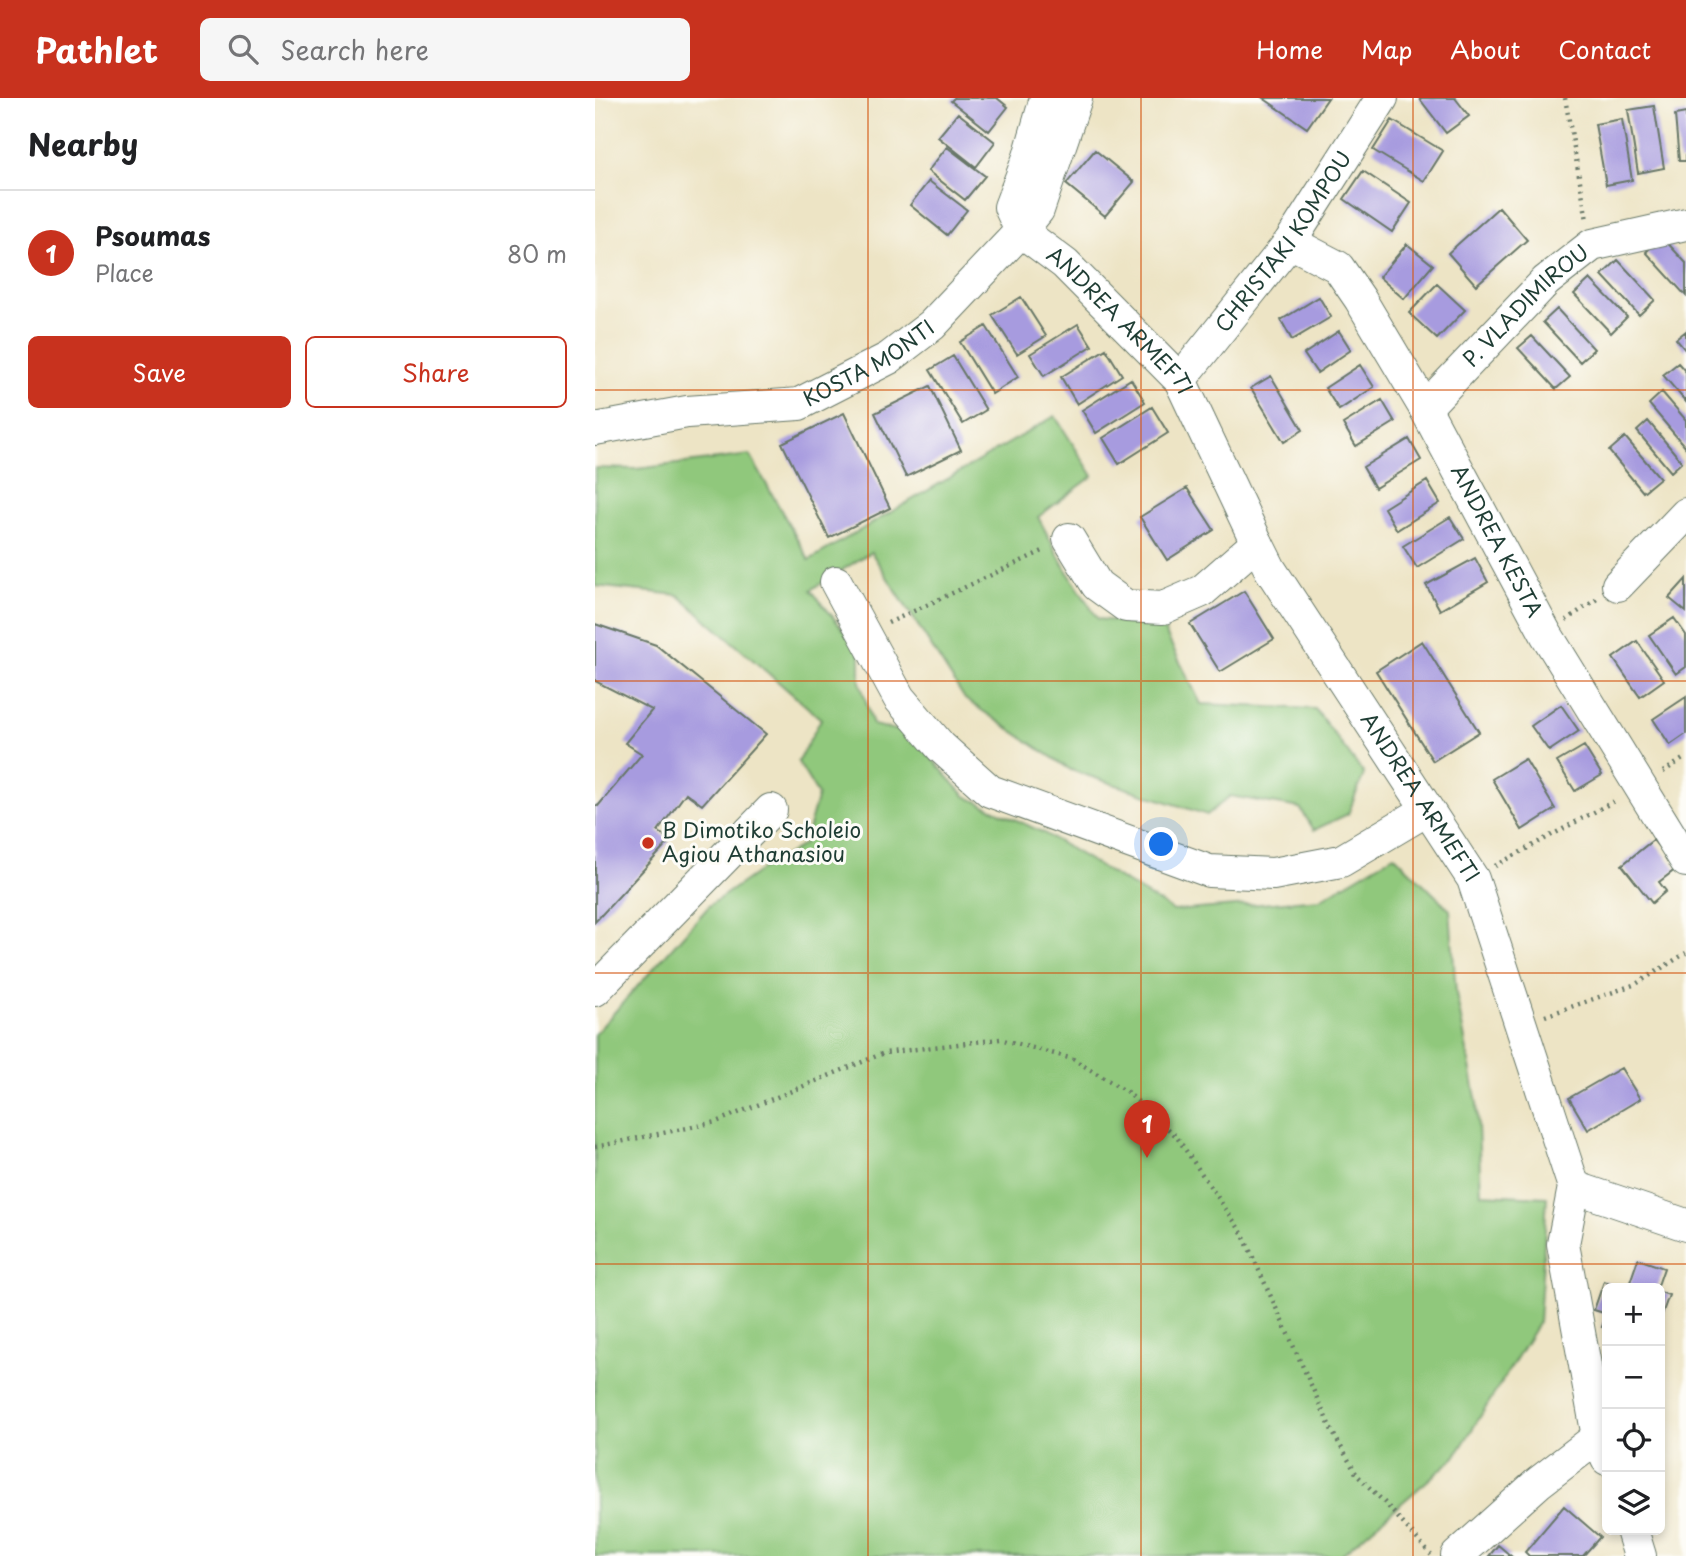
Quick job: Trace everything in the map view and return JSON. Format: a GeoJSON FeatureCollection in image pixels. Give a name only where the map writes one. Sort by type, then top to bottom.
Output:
{"type":"FeatureCollection","features":[{"type":"Feature","properties":{"kind":"street"},"geometry":{"type":"LineString","coordinates":[[1021,231],[1010,207],[1029,157],[1046,98]]}},
{"type":"Feature","properties":{"kind":"street","name":"KOSTA MONTI"},"geometry":{"type":"LineString","coordinates":[[595,429],[687,412],[799,404],[889,358],[932,326],[1038,210],[1076,98]]}},
{"type":"Feature","properties":{"kind":"street","name":"CHRISTAKI KOMPOU"},"geometry":{"type":"LineString","coordinates":[[1180,380],[1290,242],[1383,98]]}},
{"type":"Feature","properties":{"kind":"street","name":"P. VLADIMIROU"},"geometry":{"type":"LineString","coordinates":[[1425,408],[1546,281],[1592,245],[1686,224]]}},
{"type":"Feature","properties":{"kind":"street","name":"ANDREA ARMEFTI"},"geometry":{"type":"LineString","coordinates":[[1021,231],[1065,264],[1180,380],[1270,569],[1473,879],[1574,1187],[1563,1244],[1602,1443]]}},
{"type":"Feature","properties":{"kind":"street","name":"ANDREA KESTA"},"geometry":{"type":"LineString","coordinates":[[1290,242],[1338,267],[1360,299],[1425,408],[1546,634],[1686,861]]}},
{"type":"Feature","properties":{"kind":"street"},"geometry":{"type":"LineString","coordinates":[[1618,585],[1686,514]]}},
{"type":"Feature","properties":{"kind":"street"},"geometry":{"type":"LineString","coordinates":[[1069,539],[1097,584],[1126,606],[1163,608],[1202,591],[1257,543]]}},
{"type":"Feature","properties":{"kind":"street"},"geometry":{"type":"LineString","coordinates":[[836,582],[899,698],[941,747],[990,791],[1209,871],[1273,874],[1341,860],[1427,810]]}},
{"type":"Feature","properties":{"kind":"street"},"geometry":{"type":"LineString","coordinates":[[595,990],[771,810]]}},
{"type":"Feature","properties":{"kind":"street"},"geometry":{"type":"LineString","coordinates":[[1574,1187],[1686,1225]]}},
{"type":"Feature","properties":{"kind":"street"},"geometry":{"type":"LineString","coordinates":[[1457,1556],[1538,1483],[1602,1449]]}},
{"type":"Feature","properties":{"kind":"street"},"geometry":{"type":"LineString","coordinates":[[1634,1535],[1640,1556]]}},
{"type":"Feature","properties":{"kind":"path"},"geometry":{"type":"LineString","coordinates":[[1565,98],[1592,245]]}},
{"type":"Feature","properties":{"kind":"path"},"geometry":{"type":"LineString","coordinates":[[865,634],[1069,539]]}},
{"type":"Feature","properties":{"kind":"path"},"geometry":{"type":"LineString","coordinates":[[1546,634],[1618,585]]}},
{"type":"Feature","properties":{"kind":"path"},"geometry":{"type":"LineString","coordinates":[[1473,879],[1640,786],[1686,757]]}},
{"type":"Feature","properties":{"kind":"path"},"geometry":{"type":"LineString","coordinates":[[1521,1025],[1636,984],[1686,953]]}},
{"type":"Feature","properties":{"kind":"path"},"geometry":{"type":"LineString","coordinates":[[595,1147],[716,1122],[884,1053],[1000,1039],[1073,1059],[1127,1092],[1176,1136],[1242,1233],[1332,1431],[1357,1475],[1432,1556]]}},
{"type":"Feature","properties":{"kind":"green space"},"geometry":{"type":"Polygon","coordinates":[[[1055,416],[1093,476],[1038,517],[1065,568],[1098,619],[1162,626],[1201,704],[1315,709],[1364,774],[1348,814],[1314,830],[1300,808],[1230,796],[1207,815],[1071,770],[965,699],[871,552],[811,590],[860,650],[860,682],[873,725],[909,733],[965,796],[1042,832],[1174,911],[1320,899],[1394,855],[1450,910],[1456,993],[1477,1103],[1481,1194],[1547,1197],[1539,1322],[1455,1457],[1340,1556],[595,1556],[595,1034],[710,905],[804,844],[818,795],[798,762],[821,719],[678,595],[595,586],[595,468],[636,469],[750,455],[809,560],[1055,416]]]}},
{"type":"Feature","properties":{"kind":"building"},"geometry":{"type":"Polygon","coordinates":[[[954,98],[997,98],[1008,107],[989,131],[951,101],[954,98]]]}},
{"type":"Feature","properties":{"kind":"building"},"geometry":{"type":"Polygon","coordinates":[[[1263,98],[1328,98],[1307,128],[1263,98]]]}},
{"type":"Feature","properties":{"kind":"building"},"geometry":{"type":"Polygon","coordinates":[[[1419,98],[1455,98],[1469,116],[1446,133],[1419,98]]]}},
{"type":"Feature","properties":{"kind":"building"},"geometry":{"type":"Polygon","coordinates":[[[1654,106],[1664,168],[1638,173],[1628,110],[1654,106]]]}},
{"type":"Feature","properties":{"kind":"building"},"geometry":{"type":"Polygon","coordinates":[[[958,113],[995,142],[976,167],[938,137],[958,113]]]}},
{"type":"Feature","properties":{"kind":"building"},"geometry":{"type":"Polygon","coordinates":[[[1686,113],[1686,161],[1679,161],[1675,115],[1686,113]]]}},
{"type":"Feature","properties":{"kind":"building"},"geometry":{"type":"Polygon","coordinates":[[[1622,119],[1632,180],[1606,185],[1595,124],[1622,119]]]}},
{"type":"Feature","properties":{"kind":"building"},"geometry":{"type":"Polygon","coordinates":[[[1392,120],[1443,151],[1424,181],[1373,150],[1392,120]]]}},
{"type":"Feature","properties":{"kind":"building"},"geometry":{"type":"Polygon","coordinates":[[[947,147],[985,176],[965,200],[928,171],[947,147]]]}},
{"type":"Feature","properties":{"kind":"building"},"geometry":{"type":"Polygon","coordinates":[[[1095,150],[1134,182],[1105,216],[1066,184],[1095,150]]]}},
{"type":"Feature","properties":{"kind":"building"},"geometry":{"type":"Polygon","coordinates":[[[1363,171],[1411,203],[1392,232],[1344,199],[1363,171]]]}},
{"type":"Feature","properties":{"kind":"building"},"geometry":{"type":"Polygon","coordinates":[[[929,181],[967,210],[947,235],[910,205],[929,181]]]}},
{"type":"Feature","properties":{"kind":"building"},"geometry":{"type":"Polygon","coordinates":[[[1499,207],[1527,240],[1476,285],[1448,253],[1499,207]]]}},
{"type":"Feature","properties":{"kind":"building"},"geometry":{"type":"Polygon","coordinates":[[[1662,237],[1686,263],[1686,296],[1646,252],[1662,237]]]}},
{"type":"Feature","properties":{"kind":"building"},"geometry":{"type":"Polygon","coordinates":[[[1407,244],[1433,265],[1404,299],[1379,277],[1407,244]]]}},
{"type":"Feature","properties":{"kind":"building"},"geometry":{"type":"Polygon","coordinates":[[[1618,260],[1655,300],[1639,315],[1602,275],[1618,260]]]}},
{"type":"Feature","properties":{"kind":"building"},"geometry":{"type":"Polygon","coordinates":[[[1590,279],[1627,317],[1611,333],[1574,294],[1590,279]]]}},
{"type":"Feature","properties":{"kind":"building"},"geometry":{"type":"Polygon","coordinates":[[[1437,284],[1465,310],[1437,339],[1409,313],[1437,284]]]}},
{"type":"Feature","properties":{"kind":"building"},"geometry":{"type":"Polygon","coordinates":[[[1021,297],[1046,336],[1017,354],[992,315],[1021,297]]]}},
{"type":"Feature","properties":{"kind":"building"},"geometry":{"type":"Polygon","coordinates":[[[1319,297],[1331,317],[1292,340],[1281,320],[1319,297]]]}},
{"type":"Feature","properties":{"kind":"building"},"geometry":{"type":"Polygon","coordinates":[[[1557,309],[1594,349],[1580,362],[1543,322],[1557,309]]]}},
{"type":"Feature","properties":{"kind":"building"},"geometry":{"type":"Polygon","coordinates":[[[1078,324],[1092,346],[1044,376],[1030,354],[1078,324]]]}},
{"type":"Feature","properties":{"kind":"building"},"geometry":{"type":"Polygon","coordinates":[[[986,326],[1018,377],[992,394],[960,342],[986,326]]]}},
{"type":"Feature","properties":{"kind":"building"},"geometry":{"type":"Polygon","coordinates":[[[1339,331],[1351,350],[1317,373],[1304,354],[1339,331]]]}},
{"type":"Feature","properties":{"kind":"building"},"geometry":{"type":"Polygon","coordinates":[[[1686,331],[1686,351],[1676,339],[1686,331]]]}},
{"type":"Feature","properties":{"kind":"building"},"geometry":{"type":"Polygon","coordinates":[[[1532,336],[1570,377],[1556,389],[1518,348],[1532,336]]]}},
{"type":"Feature","properties":{"kind":"building"},"geometry":{"type":"Polygon","coordinates":[[[1106,349],[1122,375],[1077,404],[1061,377],[1106,349]]]}},
{"type":"Feature","properties":{"kind":"building"},"geometry":{"type":"Polygon","coordinates":[[[953,356],[986,410],[963,424],[930,370],[953,356]]]}},
{"type":"Feature","properties":{"kind":"building"},"geometry":{"type":"Polygon","coordinates":[[[1678,363],[1686,372],[1686,402],[1663,375],[1678,363]]]}},
{"type":"Feature","properties":{"kind":"building"},"geometry":{"type":"Polygon","coordinates":[[[1360,365],[1374,387],[1339,410],[1325,388],[1360,365]]]}},
{"type":"Feature","properties":{"kind":"building"},"geometry":{"type":"Polygon","coordinates":[[[1271,376],[1303,430],[1284,442],[1251,388],[1271,376]]]}},
{"type":"Feature","properties":{"kind":"building"},"geometry":{"type":"Polygon","coordinates":[[[1131,379],[1145,402],[1096,433],[1082,410],[1131,379]]]}},
{"type":"Feature","properties":{"kind":"building"},"geometry":{"type":"Polygon","coordinates":[[[930,386],[961,450],[906,477],[875,413],[930,386]]]}},
{"type":"Feature","properties":{"kind":"building"},"geometry":{"type":"Polygon","coordinates":[[[1662,392],[1686,420],[1686,448],[1649,404],[1662,392]]]}},
{"type":"Feature","properties":{"kind":"building"},"geometry":{"type":"Polygon","coordinates":[[[1382,400],[1395,422],[1356,446],[1343,424],[1382,400]]]}},
{"type":"Feature","properties":{"kind":"building"},"geometry":{"type":"Polygon","coordinates":[[[1152,407],[1168,433],[1119,464],[1103,438],[1152,407]]]}},
{"type":"Feature","properties":{"kind":"building"},"geometry":{"type":"Polygon","coordinates":[[[844,413],[890,508],[829,538],[782,443],[844,413]]]}},
{"type":"Feature","properties":{"kind":"building"},"geometry":{"type":"Polygon","coordinates":[[[1648,421],[1682,462],[1671,472],[1637,431],[1648,421]]]}},
{"type":"Feature","properties":{"kind":"building"},"geometry":{"type":"Polygon","coordinates":[[[1625,437],[1660,478],[1643,492],[1609,451],[1625,437]]]}},
{"type":"Feature","properties":{"kind":"building"},"geometry":{"type":"Polygon","coordinates":[[[1409,439],[1421,460],[1375,488],[1363,467],[1409,439]]]}},
{"type":"Feature","properties":{"kind":"building"},"geometry":{"type":"Polygon","coordinates":[[[1427,481],[1440,503],[1397,530],[1384,508],[1427,481]]]}},
{"type":"Feature","properties":{"kind":"building"},"geometry":{"type":"Polygon","coordinates":[[[1187,488],[1214,530],[1167,560],[1140,517],[1187,488]]]}},
{"type":"Feature","properties":{"kind":"building"},"geometry":{"type":"Polygon","coordinates":[[[1450,517],[1464,539],[1417,568],[1403,546],[1450,517]]]}},
{"type":"Feature","properties":{"kind":"building"},"geometry":{"type":"Polygon","coordinates":[[[1475,558],[1488,582],[1440,610],[1426,585],[1475,558]]]}},
{"type":"Feature","properties":{"kind":"building"},"geometry":{"type":"Polygon","coordinates":[[[1686,579],[1686,612],[1669,598],[1686,579]]]}},
{"type":"Feature","properties":{"kind":"building"},"geometry":{"type":"Polygon","coordinates":[[[1244,591],[1274,639],[1220,672],[1190,624],[1244,591]]]}},
{"type":"Feature","properties":{"kind":"building"},"geometry":{"type":"Polygon","coordinates":[[[1674,618],[1686,635],[1686,667],[1676,674],[1649,635],[1674,618]]]}},
{"type":"Feature","properties":{"kind":"building"},"geometry":{"type":"Polygon","coordinates":[[[595,624],[656,645],[766,734],[702,805],[686,793],[658,831],[670,841],[595,922],[595,805],[598,806],[642,754],[625,743],[652,710],[595,681],[595,624]]]}},
{"type":"Feature","properties":{"kind":"building"},"geometry":{"type":"Polygon","coordinates":[[[1422,641],[1479,732],[1433,761],[1376,671],[1422,641]]]}},
{"type":"Feature","properties":{"kind":"building"},"geometry":{"type":"Polygon","coordinates":[[[1637,641],[1664,680],[1640,697],[1613,658],[1637,641]]]}},
{"type":"Feature","properties":{"kind":"building"},"geometry":{"type":"Polygon","coordinates":[[[1686,697],[1686,734],[1670,745],[1653,719],[1686,697]]]}},
{"type":"Feature","properties":{"kind":"building"},"geometry":{"type":"Polygon","coordinates":[[[1561,705],[1579,731],[1549,751],[1531,726],[1561,705]]]}},
{"type":"Feature","properties":{"kind":"building"},"geometry":{"type":"Polygon","coordinates":[[[1584,746],[1602,775],[1575,791],[1557,762],[1584,746]]]}},
{"type":"Feature","properties":{"kind":"building"},"geometry":{"type":"Polygon","coordinates":[[[1525,759],[1555,809],[1522,830],[1492,779],[1525,759]]]}},
{"type":"Feature","properties":{"kind":"building"},"geometry":{"type":"Polygon","coordinates":[[[1653,840],[1676,869],[1659,882],[1666,891],[1652,903],[1622,865],[1653,840]]]}},
{"type":"Feature","properties":{"kind":"building"},"geometry":{"type":"Polygon","coordinates":[[[1621,1068],[1640,1099],[1588,1130],[1569,1098],[1621,1068]]]}},
{"type":"Feature","properties":{"kind":"building"},"geometry":{"type":"Polygon","coordinates":[[[1638,1259],[1664,1268],[1659,1283],[1630,1283],[1638,1259]]]}},
{"type":"Feature","properties":{"kind":"building"},"geometry":{"type":"Polygon","coordinates":[[[1602,1287],[1602,1312],[1594,1310],[1602,1287]]]}},
{"type":"Feature","properties":{"kind":"building"},"geometry":{"type":"Polygon","coordinates":[[[1564,1506],[1600,1537],[1583,1556],[1529,1556],[1525,1552],[1564,1506]]]}},
{"type":"Feature","properties":{"kind":"building"},"geometry":{"type":"Polygon","coordinates":[[[1498,1545],[1511,1556],[1489,1556],[1498,1545]]]}},
{"type":"Feature","properties":{"kind":"place","name":"B Dimotiko Scholeio Agiou Athanasiou"},"geometry":{"type":"Point","coordinates":[648,843]}},
{"type":"Feature","properties":{"kind":"place","name":"Psoumas"},"geometry":{"type":"Point","coordinates":[1147,1158]}}]}
